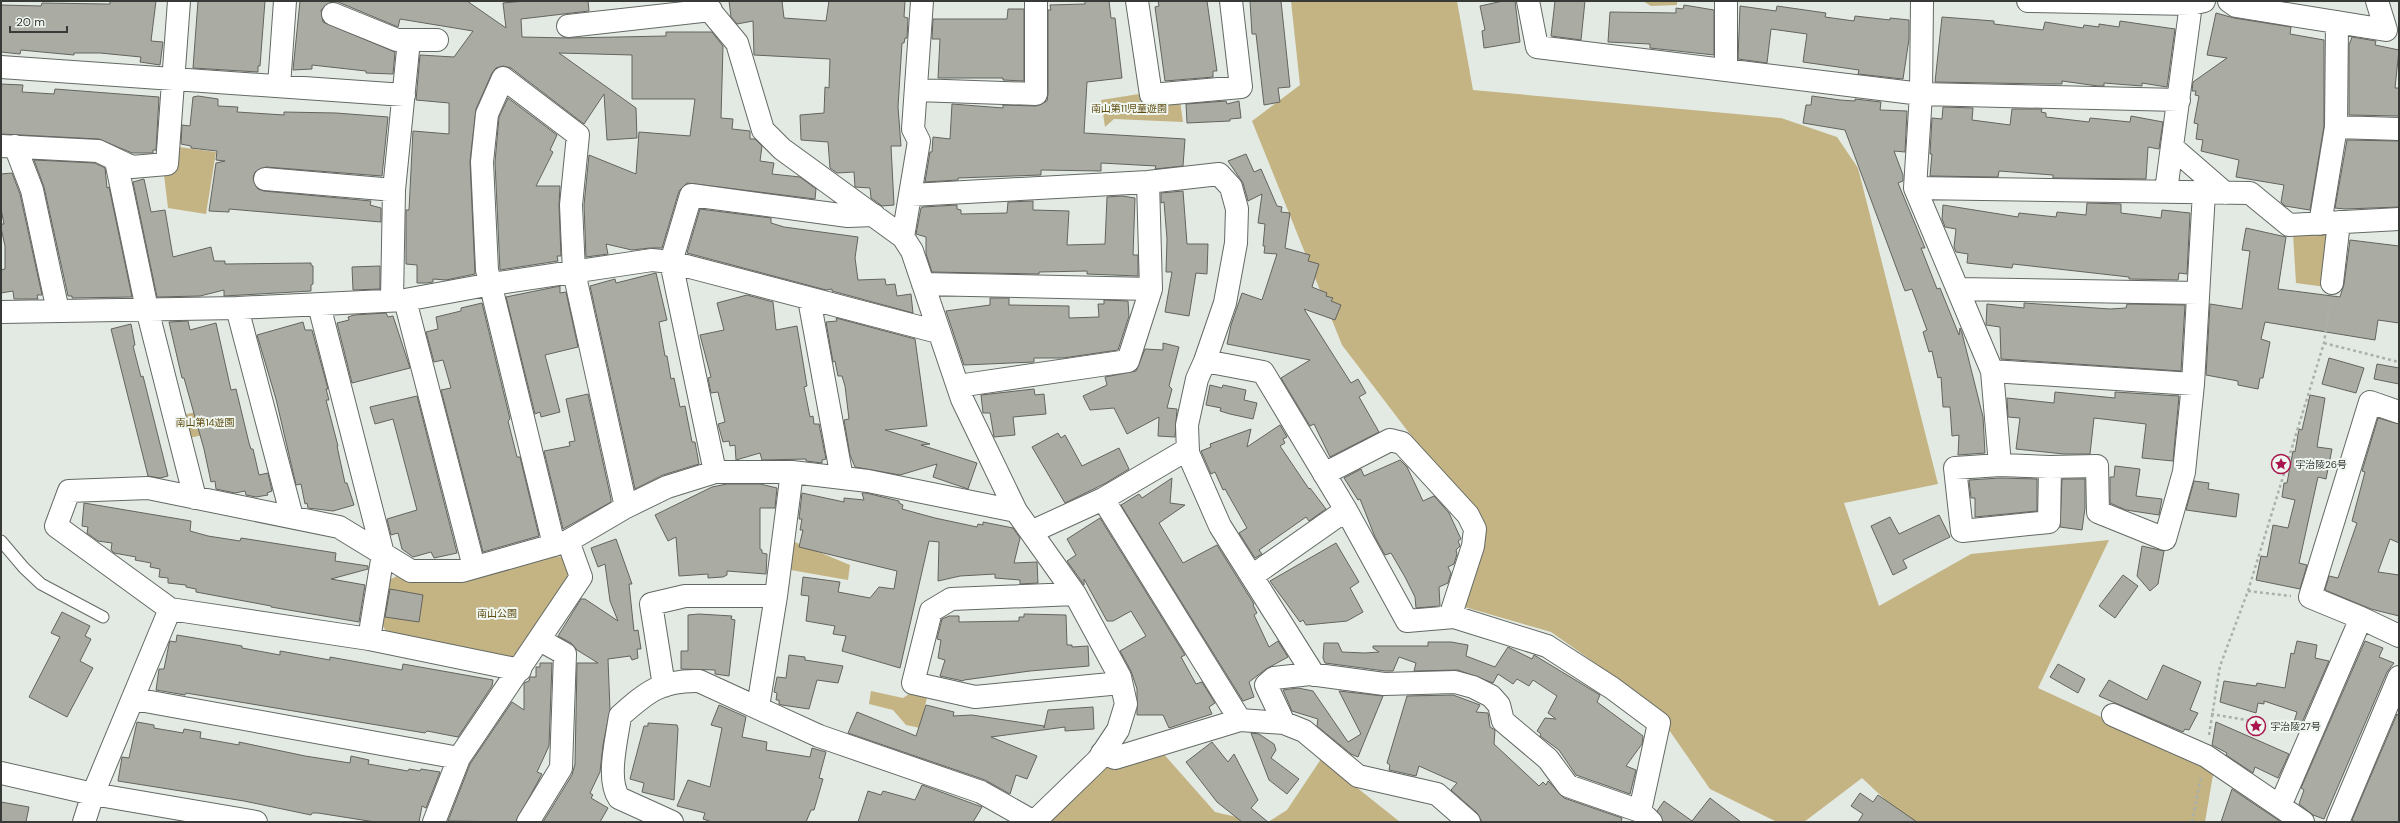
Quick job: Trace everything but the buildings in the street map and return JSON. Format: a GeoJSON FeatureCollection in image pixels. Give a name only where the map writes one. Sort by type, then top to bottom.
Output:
{"type":"FeatureCollection","features":[{"type":"Feature","properties":{"kind":"street"},"geometry":{"type":"LineString","coordinates":[[8,146],[98,151],[116,161],[132,166],[167,164],[179,1]]}},
{"type":"Feature","properties":{"kind":"street"},"geometry":{"type":"LineString","coordinates":[[279,86],[285,1]]}},
{"type":"Feature","properties":{"kind":"street"},"geometry":{"type":"LineString","coordinates":[[904,237],[919,142],[913,129],[922,1]]}},
{"type":"Feature","properties":{"kind":"street"},"geometry":{"type":"LineString","coordinates":[[916,90],[1036,94],[1036,1]]}},
{"type":"Feature","properties":{"kind":"street"},"geometry":{"type":"LineString","coordinates":[[1137,1],[1151,95],[1241,88],[1230,1]]}},
{"type":"Feature","properties":{"kind":"street"},"geometry":{"type":"LineString","coordinates":[[1528,1],[1537,47],[1921,94],[2180,100]]}},
{"type":"Feature","properties":{"kind":"street"},"geometry":{"type":"LineString","coordinates":[[1726,1],[1726,70]]}},
{"type":"Feature","properties":{"kind":"street"},"geometry":{"type":"LineString","coordinates":[[1922,1],[1921,94],[1915,188],[1992,372],[2000,466]]}},
{"type":"Feature","properties":{"kind":"street"},"geometry":{"type":"LineString","coordinates":[[2028,1],[2198,3],[2180,100],[2166,191]]}},
{"type":"Feature","properties":{"kind":"street"},"geometry":{"type":"LineString","coordinates":[[2229,1],[2236,6],[2386,30],[2377,1]]}},
{"type":"Feature","properties":{"kind":"street"},"geometry":{"type":"LineString","coordinates":[[568,26],[707,6],[737,43],[763,130],[782,149],[904,237],[912,250],[938,332],[958,386],[1016,511],[1075,594],[1120,677],[1126,704],[1118,730],[1102,753],[1034,822],[981,792],[819,736],[699,681],[679,680],[646,692],[620,716],[612,778],[615,791],[619,798],[661,820]]}},
{"type":"Feature","properties":{"kind":"street"},"geometry":{"type":"LineString","coordinates":[[333,14],[397,40],[437,40]]}},
{"type":"Feature","properties":{"kind":"street"},"geometry":{"type":"LineString","coordinates":[[2332,283],[2329,223],[2336,127],[2337,22]]}},
{"type":"Feature","properties":{"kind":"street"},"geometry":{"type":"LineString","coordinates":[[409,40],[394,190],[399,300],[474,567]]}},
{"type":"Feature","properties":{"kind":"street"},"geometry":{"type":"LineString","coordinates":[[1,67],[404,94]]}},
{"type":"Feature","properties":{"kind":"street"},"geometry":{"type":"LineString","coordinates":[[434,822],[459,758],[520,670],[581,577],[561,543],[488,270],[482,162],[487,114],[503,78],[578,135],[571,205],[574,272],[626,507]]}},
{"type":"Feature","properties":{"kind":"street"},"geometry":{"type":"LineString","coordinates":[[2336,127],[2399,129]]}},
{"type":"Feature","properties":{"kind":"street"},"geometry":{"type":"LineString","coordinates":[[8,146],[32,190],[58,311]]}},
{"type":"Feature","properties":{"kind":"street"},"geometry":{"type":"LineString","coordinates":[[2172,147],[2215,193]]}},
{"type":"Feature","properties":{"kind":"street"},"geometry":{"type":"LineString","coordinates":[[116,161],[147,309],[195,498]]}},
{"type":"Feature","properties":{"kind":"street"},"geometry":{"type":"LineString","coordinates":[[911,195],[1148,182],[1219,174],[1231,187],[1237,209],[1236,243],[1225,303],[1205,361],[1197,379],[1187,425],[1188,449],[1220,526],[1314,675]]}},
{"type":"Feature","properties":{"kind":"street"},"geometry":{"type":"LineString","coordinates":[[265,178],[394,190]]}},
{"type":"Feature","properties":{"kind":"street"},"geometry":{"type":"LineString","coordinates":[[958,386],[1128,361],[1151,289],[1148,182]]}},
{"type":"Feature","properties":{"kind":"street"},"geometry":{"type":"LineString","coordinates":[[1915,188],[2250,193],[2289,225],[2399,219]]}},
{"type":"Feature","properties":{"kind":"street"},"geometry":{"type":"LineString","coordinates":[[2050,467],[2049,522],[1962,531],[1954,468],[2000,466],[2097,466],[2098,512],[2166,539],[2184,472],[2193,384],[2198,293],[2215,193]]}},
{"type":"Feature","properties":{"kind":"street"},"geometry":{"type":"LineString","coordinates":[[715,472],[671,262],[691,195],[848,216],[874,215]]}},
{"type":"Feature","properties":{"kind":"street"},"geometry":{"type":"LineString","coordinates":[[1,312],[236,308],[399,300],[492,284],[652,260],[671,262],[938,332]]}},
{"type":"Feature","properties":{"kind":"street"},"geometry":{"type":"LineString","coordinates":[[923,284],[1151,289]]}},
{"type":"Feature","properties":{"kind":"street"},"geometry":{"type":"LineString","coordinates":[[1958,289],[2198,293]]}},
{"type":"Feature","properties":{"kind":"street"},"geometry":{"type":"LineString","coordinates":[[809,299],[842,478]]}},
{"type":"Feature","properties":{"kind":"street"},"geometry":{"type":"LineString","coordinates":[[319,305],[383,554],[369,639]]}},
{"type":"Feature","properties":{"kind":"street"},"geometry":{"type":"LineString","coordinates":[[236,308],[292,517]]}},
{"type":"Feature","properties":{"kind":"street"},"geometry":{"type":"LineString","coordinates":[[1205,361],[1263,372],[1346,510],[1407,621],[1450,617],[1547,646],[1612,688],[1658,723],[1645,816],[1568,786],[1548,759],[1502,721],[1499,705],[1491,696],[1473,687],[1455,682],[1384,684],[1314,675],[1274,678],[1266,685],[1284,723]]}},
{"type":"Feature","properties":{"kind":"street"},"geometry":{"type":"LineString","coordinates":[[1992,372],[2193,384]]}},
{"type":"Feature","properties":{"kind":"street"},"geometry":{"type":"LineString","coordinates":[[2399,412],[2370,402],[2310,598],[2361,618],[2399,636]]}},
{"type":"Feature","properties":{"kind":"street"},"geometry":{"type":"LineString","coordinates":[[1324,474],[1390,440],[1402,444],[1468,515],[1475,528],[1473,546],[1450,617]]}},
{"type":"Feature","properties":{"kind":"street"},"geometry":{"type":"LineString","coordinates":[[1032,532],[1103,499],[1188,449]]}},
{"type":"Feature","properties":{"kind":"street"},"geometry":{"type":"LineString","coordinates":[[520,670],[369,639],[170,609],[56,526],[70,491],[148,488],[339,527],[411,571],[462,571],[561,543],[626,507],[667,487],[715,472],[792,472],[868,481],[1016,511]]}},
{"type":"Feature","properties":{"kind":"street"},"geometry":{"type":"LineString","coordinates":[[758,707],[776,596],[792,472]]}},
{"type":"Feature","properties":{"kind":"street"},"geometry":{"type":"LineString","coordinates":[[1103,499],[1240,720]]}},
{"type":"Feature","properties":{"kind":"street"},"geometry":{"type":"LineString","coordinates":[[1252,576],[1346,510]]}},
{"type":"Feature","properties":{"kind":"street"},"geometry":{"type":"LineString","coordinates":[[1075,594],[951,599],[931,611],[913,683],[975,697],[1121,683]]}},
{"type":"Feature","properties":{"kind":"street"},"geometry":{"type":"LineString","coordinates":[[664,686],[652,604],[685,596],[776,596]]}},
{"type":"Feature","properties":{"kind":"street"},"geometry":{"type":"LineString","coordinates":[[84,822],[93,794],[134,699],[170,609]]}},
{"type":"Feature","properties":{"kind":"street"},"geometry":{"type":"LineString","coordinates":[[2280,806],[2361,618]]}},
{"type":"Feature","properties":{"kind":"street"},"geometry":{"type":"LineString","coordinates":[[528,822],[561,768],[565,654],[540,640]]}},
{"type":"Feature","properties":{"kind":"street"},"geometry":{"type":"LineString","coordinates":[[2338,822],[2399,677]]}},
{"type":"Feature","properties":{"kind":"street"},"geometry":{"type":"LineString","coordinates":[[134,699],[459,758]]}},
{"type":"Feature","properties":{"kind":"street"},"geometry":{"type":"LineString","coordinates":[[2113,715],[2206,756],[2303,822]]}},
{"type":"Feature","properties":{"kind":"street"},"geometry":{"type":"LineString","coordinates":[[1102,753],[1115,758],[1240,720],[1284,723],[1304,731],[1358,776],[1437,794],[1470,822]]}},
{"type":"Feature","properties":{"kind":"street"},"geometry":{"type":"LineString","coordinates":[[1,773],[93,794],[256,822]]}},
{"type":"Feature","properties":{"kind":"lane"},"geometry":{"type":"LineString","coordinates":[[1,541],[24,568],[41,584],[103,617]]}},
{"type":"Feature","properties":{"kind":"path"},"geometry":{"type":"LineString","coordinates":[[2192,822],[2195,800],[2206,756],[2211,714],[2220,666],[2248,591],[2324,344],[2332,283]]}},
{"type":"Feature","properties":{"kind":"path"},"geometry":{"type":"LineString","coordinates":[[2324,344],[2399,362]]}},
{"type":"Feature","properties":{"kind":"path"},"geometry":{"type":"LineString","coordinates":[[2248,591],[2310,598]]}},
{"type":"Feature","properties":{"kind":"path"},"geometry":{"type":"LineString","coordinates":[[2211,714],[2254,721]]}},
{"type":"Feature","properties":{"kind":"green space"},"geometry":{"type":"Polygon","coordinates":[[[1291,1],[1457,1],[1473,90],[1781,118],[1837,137],[1858,168],[1938,484],[1844,503],[1879,606],[1971,554],[2109,540],[2038,688],[2214,769],[2205,822],[1909,822],[1862,778],[1804,822],[1777,822],[1710,789],[1649,701],[1551,632],[1461,606],[1474,518],[1342,345],[1252,121],[1300,85],[1291,1]]]}},
{"type":"Feature","properties":{"kind":"green space"},"geometry":{"type":"Polygon","coordinates":[[[1643,1],[1677,1],[1677,5],[1651,6],[1643,1]]]}},
{"type":"Feature","properties":{"kind":"green space","name":"南山第11児童遊園"},"geometry":{"type":"Polygon","coordinates":[[[1139,94],[1141,105],[1180,101],[1183,122],[1114,119],[1105,127],[1101,100],[1139,94]]]}},
{"type":"Feature","properties":{"kind":"green space"},"geometry":{"type":"Polygon","coordinates":[[[179,147],[216,152],[206,214],[168,208],[164,175],[179,147]]]}},
{"type":"Feature","properties":{"kind":"green space"},"geometry":{"type":"Polygon","coordinates":[[[2332,230],[2326,287],[2296,283],[2293,234],[2332,230]]]}},
{"type":"Feature","properties":{"kind":"green space","name":"南山第14遊園"},"geometry":{"type":"Polygon","coordinates":[[[221,406],[227,430],[189,438],[183,415],[221,406]]]}},
{"type":"Feature","properties":{"kind":"green space"},"geometry":{"type":"Polygon","coordinates":[[[790,540],[850,565],[848,580],[785,569],[790,540]]]}},
{"type":"Feature","properties":{"kind":"green space","name":"南山公園"},"geometry":{"type":"Polygon","coordinates":[[[550,556],[566,557],[569,585],[523,649],[510,658],[389,636],[381,623],[389,580],[401,574],[414,582],[459,580],[550,556]]]}},
{"type":"Feature","properties":{"kind":"green space"},"geometry":{"type":"Polygon","coordinates":[[[911,689],[928,693],[920,728],[906,725],[893,710],[869,704],[871,691],[903,698],[909,694],[911,689]]]}},
{"type":"Feature","properties":{"kind":"green space"},"geometry":{"type":"Polygon","coordinates":[[[1161,751],[1215,812],[1258,822],[1047,822],[1097,768],[1161,751]]]}},
{"type":"Feature","properties":{"kind":"green space"},"geometry":{"type":"Polygon","coordinates":[[[1321,759],[1400,822],[1268,822],[1287,810],[1321,759]]]}},
{"type":"Feature","properties":{"kind":"place","name":"宇治陵26号"},"geometry":{"type":"Point","coordinates":[2281,464]}},
{"type":"Feature","properties":{"kind":"place","name":"宇治陵27号"},"geometry":{"type":"Point","coordinates":[2256,726]}}]}
